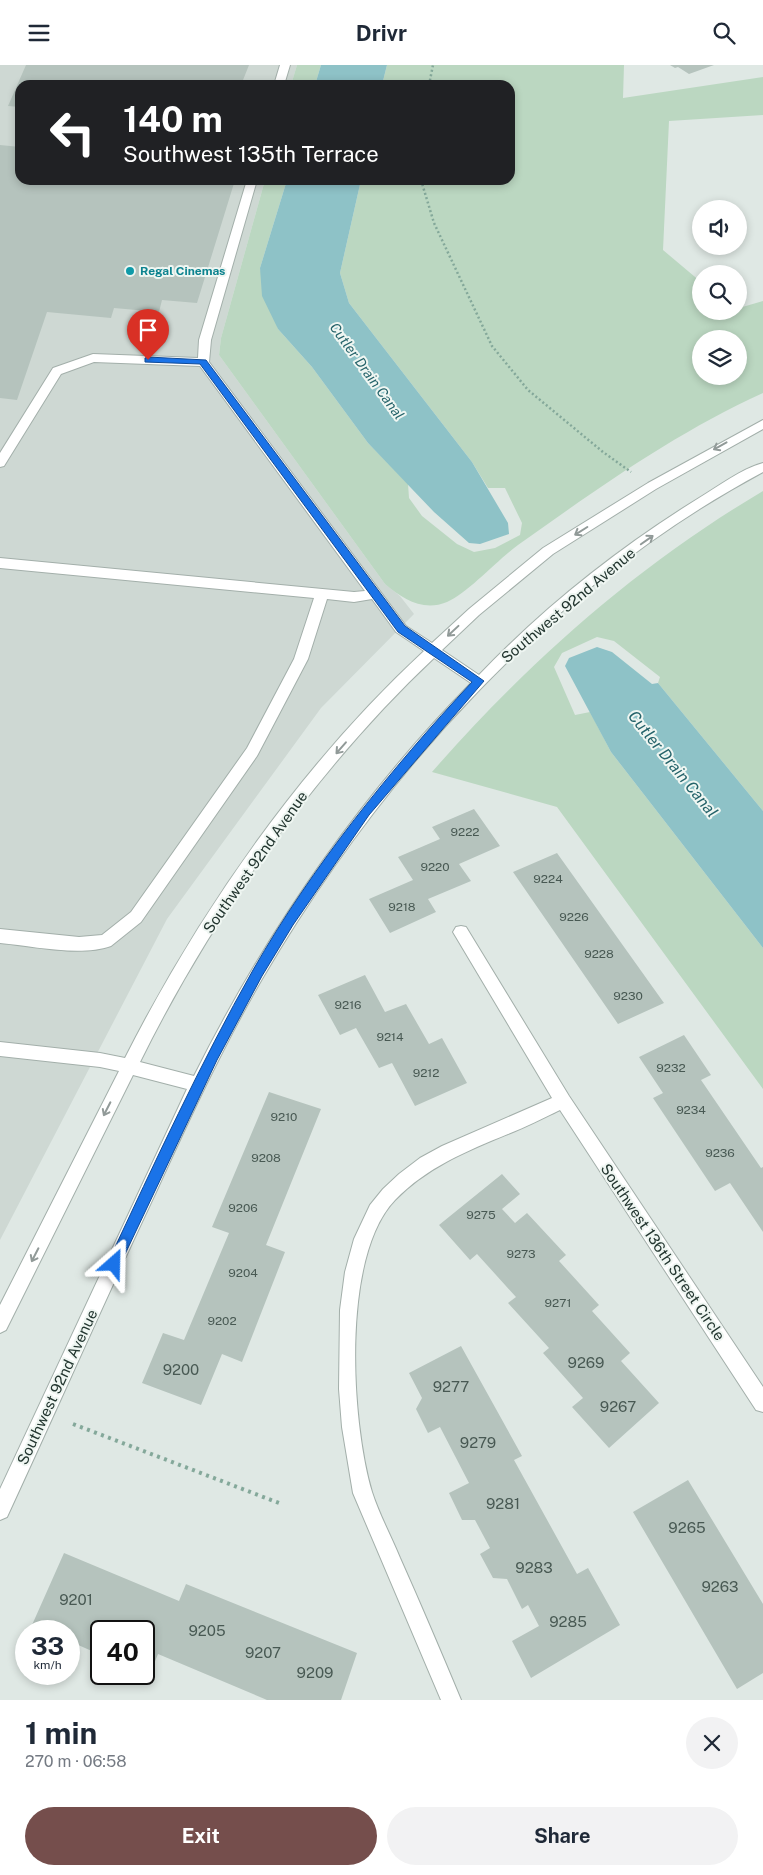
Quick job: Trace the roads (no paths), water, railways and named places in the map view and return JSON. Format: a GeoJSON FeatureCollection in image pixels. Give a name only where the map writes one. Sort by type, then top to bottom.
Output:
{"type":"FeatureCollection","features":[{"type":"Feature","properties":{"kind":"street"},"geometry":{"type":"LineString","coordinates":[[281,80],[285,65]]}},
{"type":"Feature","properties":{"kind":"street"},"geometry":{"type":"LineString","coordinates":[[251,185],[206,340],[203,362],[401,629],[478,681]]}},
{"type":"Feature","properties":{"kind":"street"},"geometry":{"type":"LineString","coordinates":[[0,463],[57,371],[94,358],[203,362]]}},
{"type":"Feature","properties":{"kind":"street","name":"Southwest 92nd Avenue"},"geometry":{"type":"LineString","coordinates":[[0,1324],[154,1017],[231,891],[306,788],[395,686],[474,612],[548,551],[652,486],[763,424]]}},
{"type":"Feature","properties":{"kind":"street","name":"Southwest 92nd Avenue"},"geometry":{"type":"LineString","coordinates":[[0,1510],[198,1085],[258,972],[317,879],[375,800],[478,681],[548,617],[624,556],[691,510],[763,467]]}},
{"type":"Feature","properties":{"kind":"street"},"geometry":{"type":"LineString","coordinates":[[0,563],[354,597],[375,594]]}},
{"type":"Feature","properties":{"kind":"street"},"geometry":{"type":"LineString","coordinates":[[0,936],[79,944],[106,941],[136,917],[252,752],[301,659],[322,593]]}},
{"type":"Feature","properties":{"kind":"street","name":"Southwest 136th Street Circle"},"geometry":{"type":"LineString","coordinates":[[461,932],[563,1101],[763,1403]]}},
{"type":"Feature","properties":{"kind":"street"},"geometry":{"type":"LineString","coordinates":[[0,1049],[84,1058],[129,1066],[198,1085]]}},
{"type":"Feature","properties":{"kind":"street"},"geometry":{"type":"LineString","coordinates":[[451,1700],[364,1493],[357,1468],[348,1393],[348,1344],[352,1279],[356,1260],[370,1221],[384,1201],[404,1181],[433,1160],[465,1142],[563,1101]]}},
{"type":"Feature","properties":{"kind":"water"},"geometry":{"type":"Polygon","coordinates":[[[321,65],[387,65],[383,80],[316,80],[321,65]]]}},
{"type":"Feature","properties":{"kind":"water","name":"Cutler Drain Canal"},"geometry":{"type":"Polygon","coordinates":[[[285,185],[360,185],[340,273],[349,303],[472,462],[508,523],[509,534],[480,544],[469,543],[434,512],[368,443],[312,367],[278,329],[262,296],[260,268],[285,185]]]}},
{"type":"Feature","properties":{"kind":"water","name":"Cutler Drain Canal"},"geometry":{"type":"Polygon","coordinates":[[[597,647],[612,652],[652,684],[658,683],[763,811],[763,948],[611,752],[565,666],[569,658],[597,647]]]}},
{"type":"Feature","properties":{"kind":"place","name":"Regal Cinemas"},"geometry":{"type":"Point","coordinates":[130,271]}}]}
